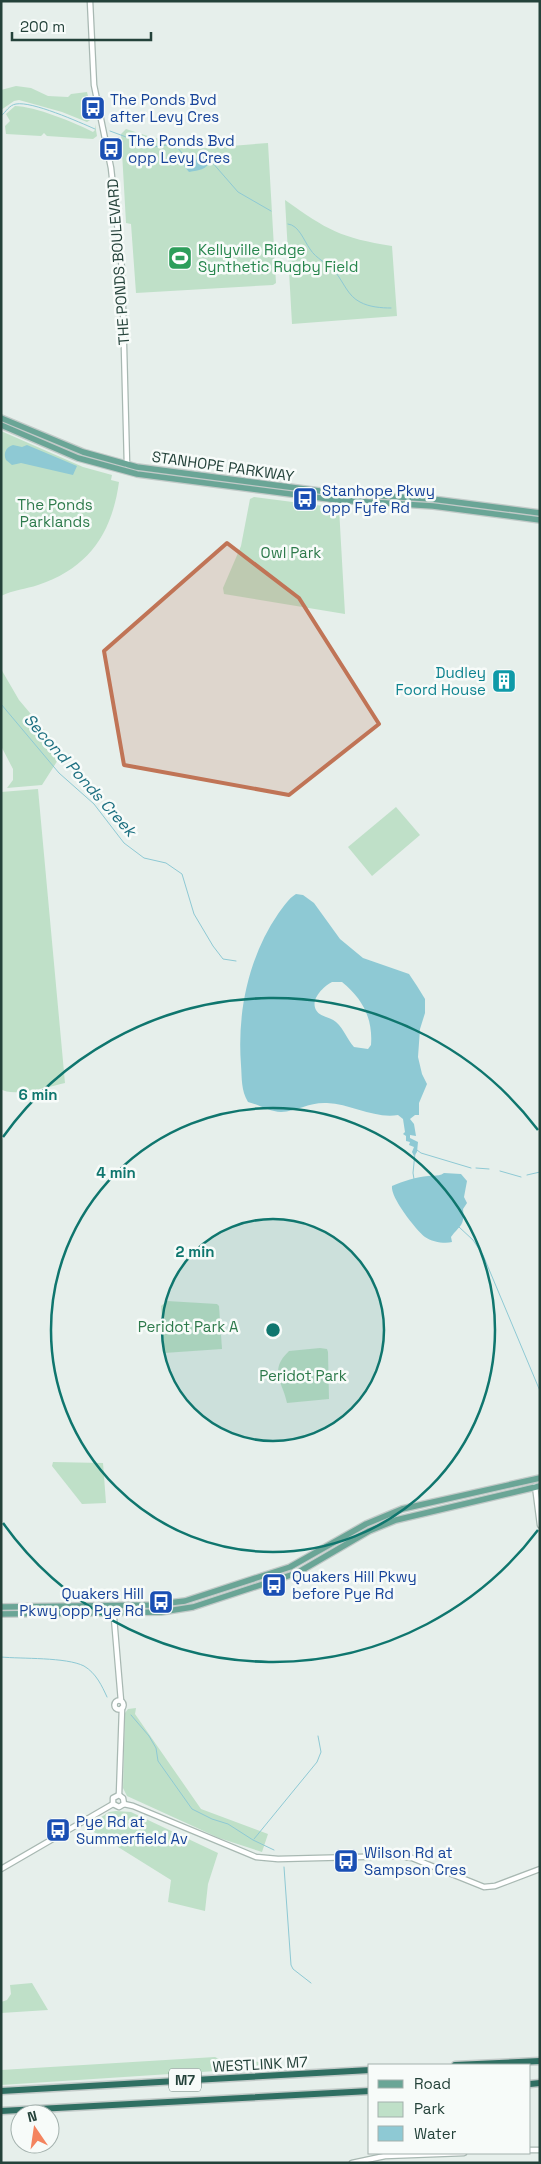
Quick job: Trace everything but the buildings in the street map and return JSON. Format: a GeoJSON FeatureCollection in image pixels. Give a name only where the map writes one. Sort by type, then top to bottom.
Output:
{"type":"FeatureCollection","features":[{"type":"Feature","properties":{"kind":"highway"},"geometry":{"type":"LineString","coordinates":[[476,2064],[540,2061]]}},
{"type":"Feature","properties":{"kind":"highway","name":"WESTLINK M7"},"geometry":{"type":"LineString","coordinates":[[1,2091],[368,2070]]}},
{"type":"Feature","properties":{"kind":"highway","name":"M7"},"geometry":{"type":"LineString","coordinates":[[1,2111],[368,2091]]}},
{"type":"Feature","properties":{"kind":"main road","name":"STANHOPE PARKWAY"},"geometry":{"type":"LineString","coordinates":[[1,418],[68,447],[128,465],[335,493],[432,499],[540,513]]}},
{"type":"Feature","properties":{"kind":"main road","name":"STANHOPE PARKWAY"},"geometry":{"type":"LineString","coordinates":[[1,425],[78,458],[136,474],[337,500],[427,505],[540,520]]}},
{"type":"Feature","properties":{"kind":"main road"},"geometry":{"type":"LineString","coordinates":[[1,1607],[169,1604],[206,1596],[290,1567],[366,1524],[402,1509],[537,1479]]}},
{"type":"Feature","properties":{"kind":"main road"},"geometry":{"type":"LineString","coordinates":[[1,1614],[161,1612],[204,1605],[297,1573],[369,1531],[396,1520],[538,1487]]}},
{"type":"Feature","properties":{"kind":"street","name":"THE PONDS BOULEVARD"},"geometry":{"type":"LineString","coordinates":[[90,1],[95,90],[111,168],[122,269],[128,465]]}},
{"type":"Feature","properties":{"kind":"street"},"geometry":{"type":"LineString","coordinates":[[537,1479],[540,1524]]}},
{"type":"Feature","properties":{"kind":"street"},"geometry":{"type":"LineString","coordinates":[[113,1606],[119,1701]]}},
{"type":"Feature","properties":{"kind":"street"},"geometry":{"type":"LineString","coordinates":[[119,1701],[124,1704],[119,1709]]}},
{"type":"Feature","properties":{"kind":"street"},"geometry":{"type":"LineString","coordinates":[[118,1795],[121,1747],[120,1721],[119,1709],[114,1705],[119,1701]]}},
{"type":"Feature","properties":{"kind":"street"},"geometry":{"type":"LineString","coordinates":[[118,1795],[123,1798],[124,1804]]}},
{"type":"Feature","properties":{"kind":"street"},"geometry":{"type":"LineString","coordinates":[[113,1804],[113,1798],[118,1795]]}},
{"type":"Feature","properties":{"kind":"street"},"geometry":{"type":"LineString","coordinates":[[113,1804],[120,1807],[124,1804],[133,1806],[240,1852],[262,1858],[398,1856],[412,1858],[484,1887],[495,1886],[540,1869]]}},
{"type":"Feature","properties":{"kind":"street"},"geometry":{"type":"LineString","coordinates":[[1,1868],[113,1804]]}},
{"type":"Feature","properties":{"kind":"street"},"geometry":{"type":"LineString","coordinates":[[352,2163],[385,2156],[438,2154]]}},
{"type":"Feature","properties":{"kind":"highlighted area"},"geometry":{"type":"Polygon","coordinates":[[[227,543],[299,598],[379,724],[289,795],[124,765],[104,651],[227,543]]]}},
{"type":"Feature","properties":{"kind":"green space"},"geometry":{"type":"Polygon","coordinates":[[[16,86],[31,88],[48,96],[68,97],[71,94],[87,92],[93,117],[87,122],[62,112],[19,100],[14,101],[1,110],[1,90],[16,86]]]}},
{"type":"Feature","properties":{"kind":"green space"},"geometry":{"type":"Polygon","coordinates":[[[15,106],[44,112],[93,132],[95,124],[97,136],[93,139],[47,136],[44,133],[41,136],[6,134],[5,126],[10,121],[6,114],[15,106]]]}},
{"type":"Feature","properties":{"kind":"green space"},"geometry":{"type":"Polygon","coordinates":[[[126,129],[154,138],[184,141],[193,149],[268,143],[276,283],[273,285],[136,293],[131,224],[126,223],[121,134],[126,129]]]}},
{"type":"Feature","properties":{"kind":"green space"},"geometry":{"type":"Polygon","coordinates":[[[285,200],[312,219],[335,231],[360,240],[392,246],[397,316],[292,324],[285,200]]]}},
{"type":"Feature","properties":{"kind":"green space","name":"The Ponds Parklands"},"geometry":{"type":"Polygon","coordinates":[[[1,431],[83,467],[112,475],[111,480],[119,482],[111,517],[104,533],[84,558],[56,578],[1,596],[1,431]]]}},
{"type":"Feature","properties":{"kind":"green space","name":"Owl Park"},"geometry":{"type":"Polygon","coordinates":[[[254,497],[339,508],[345,614],[224,594],[223,588],[241,546],[250,499],[254,497]]]}},
{"type":"Feature","properties":{"kind":"green space"},"geometry":{"type":"Polygon","coordinates":[[[1,669],[19,700],[63,752],[42,785],[7,788],[13,780],[13,769],[1,746],[1,669]]]}},
{"type":"Feature","properties":{"kind":"green space"},"geometry":{"type":"Polygon","coordinates":[[[38,789],[65,1083],[14,1092],[1,1089],[1,792],[38,789]]]}},
{"type":"Feature","properties":{"kind":"green space"},"geometry":{"type":"Polygon","coordinates":[[[396,807],[420,835],[372,876],[348,847],[396,807]]]}},
{"type":"Feature","properties":{"kind":"green space","name":"Peridot Park A"},"geometry":{"type":"Polygon","coordinates":[[[167,1301],[217,1304],[219,1306],[222,1349],[164,1353],[161,1306],[167,1301]]]}},
{"type":"Feature","properties":{"kind":"green space","name":"Peridot Park"},"geometry":{"type":"Polygon","coordinates":[[[327,1349],[328,1352],[329,1399],[287,1403],[278,1371],[283,1358],[289,1351],[327,1349]]]}},
{"type":"Feature","properties":{"kind":"green space"},"geometry":{"type":"Polygon","coordinates":[[[53,1462],[103,1463],[106,1503],[82,1504],[52,1466],[53,1462]]]}},
{"type":"Feature","properties":{"kind":"green space"},"geometry":{"type":"Polygon","coordinates":[[[136,1708],[135,1714],[201,1809],[268,1834],[262,1852],[219,1838],[127,1796],[123,1788],[125,1713],[128,1709],[136,1708]]]}},
{"type":"Feature","properties":{"kind":"green space"},"geometry":{"type":"Polygon","coordinates":[[[109,1812],[131,1812],[218,1853],[208,1884],[205,1911],[168,1902],[171,1880],[86,1827],[109,1812]]]}},
{"type":"Feature","properties":{"kind":"green space"},"geometry":{"type":"Polygon","coordinates":[[[32,1983],[48,2010],[1,2013],[1,2002],[7,2000],[11,1994],[10,1985],[32,1983]]]}},
{"type":"Feature","properties":{"kind":"green space"},"geometry":{"type":"Polygon","coordinates":[[[215,2057],[221,2060],[242,2059],[264,2063],[247,2069],[1,2085],[1,2070],[215,2057]]]}},
{"type":"Feature","properties":{"kind":"water"},"geometry":{"type":"Polygon","coordinates":[[[197,157],[205,157],[211,161],[202,169],[189,172],[184,166],[185,161],[196,160],[197,157]]]}},
{"type":"Feature","properties":{"kind":"water"},"geometry":{"type":"Polygon","coordinates":[[[13,445],[22,447],[27,445],[77,466],[73,475],[21,463],[12,465],[6,460],[5,453],[13,445]]]}},
{"type":"Feature","properties":{"kind":"water"},"geometry":{"type":"Polygon","coordinates":[[[296,894],[303,895],[314,903],[340,939],[363,958],[409,974],[425,999],[425,1013],[420,1029],[418,1057],[422,1074],[427,1084],[419,1103],[419,1115],[415,1115],[410,1119],[414,1124],[416,1136],[410,1135],[410,1138],[418,1142],[417,1152],[414,1156],[412,1152],[414,1147],[409,1145],[410,1142],[406,1141],[406,1136],[403,1134],[405,1132],[403,1119],[398,1115],[381,1115],[327,1103],[277,1112],[248,1102],[246,1098],[242,1084],[240,1045],[243,1006],[247,986],[252,967],[268,931],[288,900],[296,894]],[[332,982],[322,990],[316,997],[316,1010],[336,1022],[354,1047],[368,1049],[371,1045],[371,1036],[365,1010],[356,995],[342,982],[332,982]]]}},
{"type":"Feature","properties":{"kind":"water"},"geometry":{"type":"Polygon","coordinates":[[[444,1173],[461,1174],[467,1181],[464,1197],[467,1203],[463,1209],[462,1222],[451,1237],[452,1242],[446,1243],[425,1237],[410,1221],[392,1191],[392,1186],[401,1182],[444,1173]]]}},
{"type":"Feature","properties":{"kind":"waterway"},"geometry":{"type":"LineString","coordinates":[[1,116],[11,106],[23,104],[56,113],[95,129]]}},
{"type":"Feature","properties":{"kind":"waterway"},"geometry":{"type":"LineString","coordinates":[[110,131],[153,147],[167,145],[177,147],[187,159]]}},
{"type":"Feature","properties":{"kind":"waterway"},"geometry":{"type":"LineString","coordinates":[[211,161],[238,192],[271,211]]}},
{"type":"Feature","properties":{"kind":"waterway"},"geometry":{"type":"LineString","coordinates":[[288,224],[298,230],[313,252],[333,270],[349,293],[356,299],[371,306],[391,308]]}},
{"type":"Feature","properties":{"kind":"waterway","name":"Second Ponds Creek"},"geometry":{"type":"LineString","coordinates":[[1,704],[59,773],[94,804],[124,843],[144,858],[166,863],[182,874],[194,914],[213,946],[223,959],[236,961]]}},
{"type":"Feature","properties":{"kind":"waterway"},"geometry":{"type":"LineString","coordinates":[[417,1150],[421,1153],[471,1168]]}},
{"type":"Feature","properties":{"kind":"waterway","name":"Second Ponds Creek"},"geometry":{"type":"LineString","coordinates":[[414,1179],[415,1153]]}},
{"type":"Feature","properties":{"kind":"waterway"},"geometry":{"type":"LineString","coordinates":[[476,1168],[489,1169]]}},
{"type":"Feature","properties":{"kind":"waterway"},"geometry":{"type":"LineString","coordinates":[[500,1171],[521,1177]]}},
{"type":"Feature","properties":{"kind":"waterway"},"geometry":{"type":"LineString","coordinates":[[527,1175],[540,1172]]}},
{"type":"Feature","properties":{"kind":"waterway","name":"Second Ponds Creek"},"geometry":{"type":"LineString","coordinates":[[459,1227],[473,1240],[483,1255],[540,1391]]}},
{"type":"Feature","properties":{"kind":"waterway"},"geometry":{"type":"LineString","coordinates":[[1,1657],[66,1661],[84,1666],[101,1684],[107,1697]]}},
{"type":"Feature","properties":{"kind":"waterway"},"geometry":{"type":"LineString","coordinates":[[131,1715],[149,1736],[156,1748],[158,1761],[192,1809],[212,1819],[228,1824],[253,1840],[274,1850]]}},
{"type":"Feature","properties":{"kind":"waterway"},"geometry":{"type":"LineString","coordinates":[[254,1839],[317,1762],[321,1752],[318,1736]]}},
{"type":"Feature","properties":{"kind":"waterway"},"geometry":{"type":"LineString","coordinates":[[284,1867],[291,1965],[293,1969],[311,1983]]}},
{"type":"Feature","properties":{"kind":"place","name":"The Ponds Bvd after Levy Cres"},"geometry":{"type":"Point","coordinates":[93,108]}},
{"type":"Feature","properties":{"kind":"place","name":"The Ponds Bvd opp Levy Cres"},"geometry":{"type":"Point","coordinates":[111,149]}},
{"type":"Feature","properties":{"kind":"place","name":"Kellyville Ridge Synthetic Rugby Field"},"geometry":{"type":"Point","coordinates":[180,258]}},
{"type":"Feature","properties":{"kind":"place","name":"Stanhope Pkwy opp Fyfe Rd"},"geometry":{"type":"Point","coordinates":[305,499]}},
{"type":"Feature","properties":{"kind":"place","name":"Dudley Foord House"},"geometry":{"type":"Point","coordinates":[504,681]}},
{"type":"Feature","properties":{"kind":"place","name":"Quakers Hill Pkwy before Pye Rd"},"geometry":{"type":"Point","coordinates":[274,1585]}},
{"type":"Feature","properties":{"kind":"place","name":"Quakers Hill Pkwy opp Pye Rd"},"geometry":{"type":"Point","coordinates":[161,1602]}},
{"type":"Feature","properties":{"kind":"place","name":"Pye Rd at Summerfield Av"},"geometry":{"type":"Point","coordinates":[58,1830]}},
{"type":"Feature","properties":{"kind":"place","name":"Wilson Rd at Sampson Cres"},"geometry":{"type":"Point","coordinates":[346,1861]}}]}
